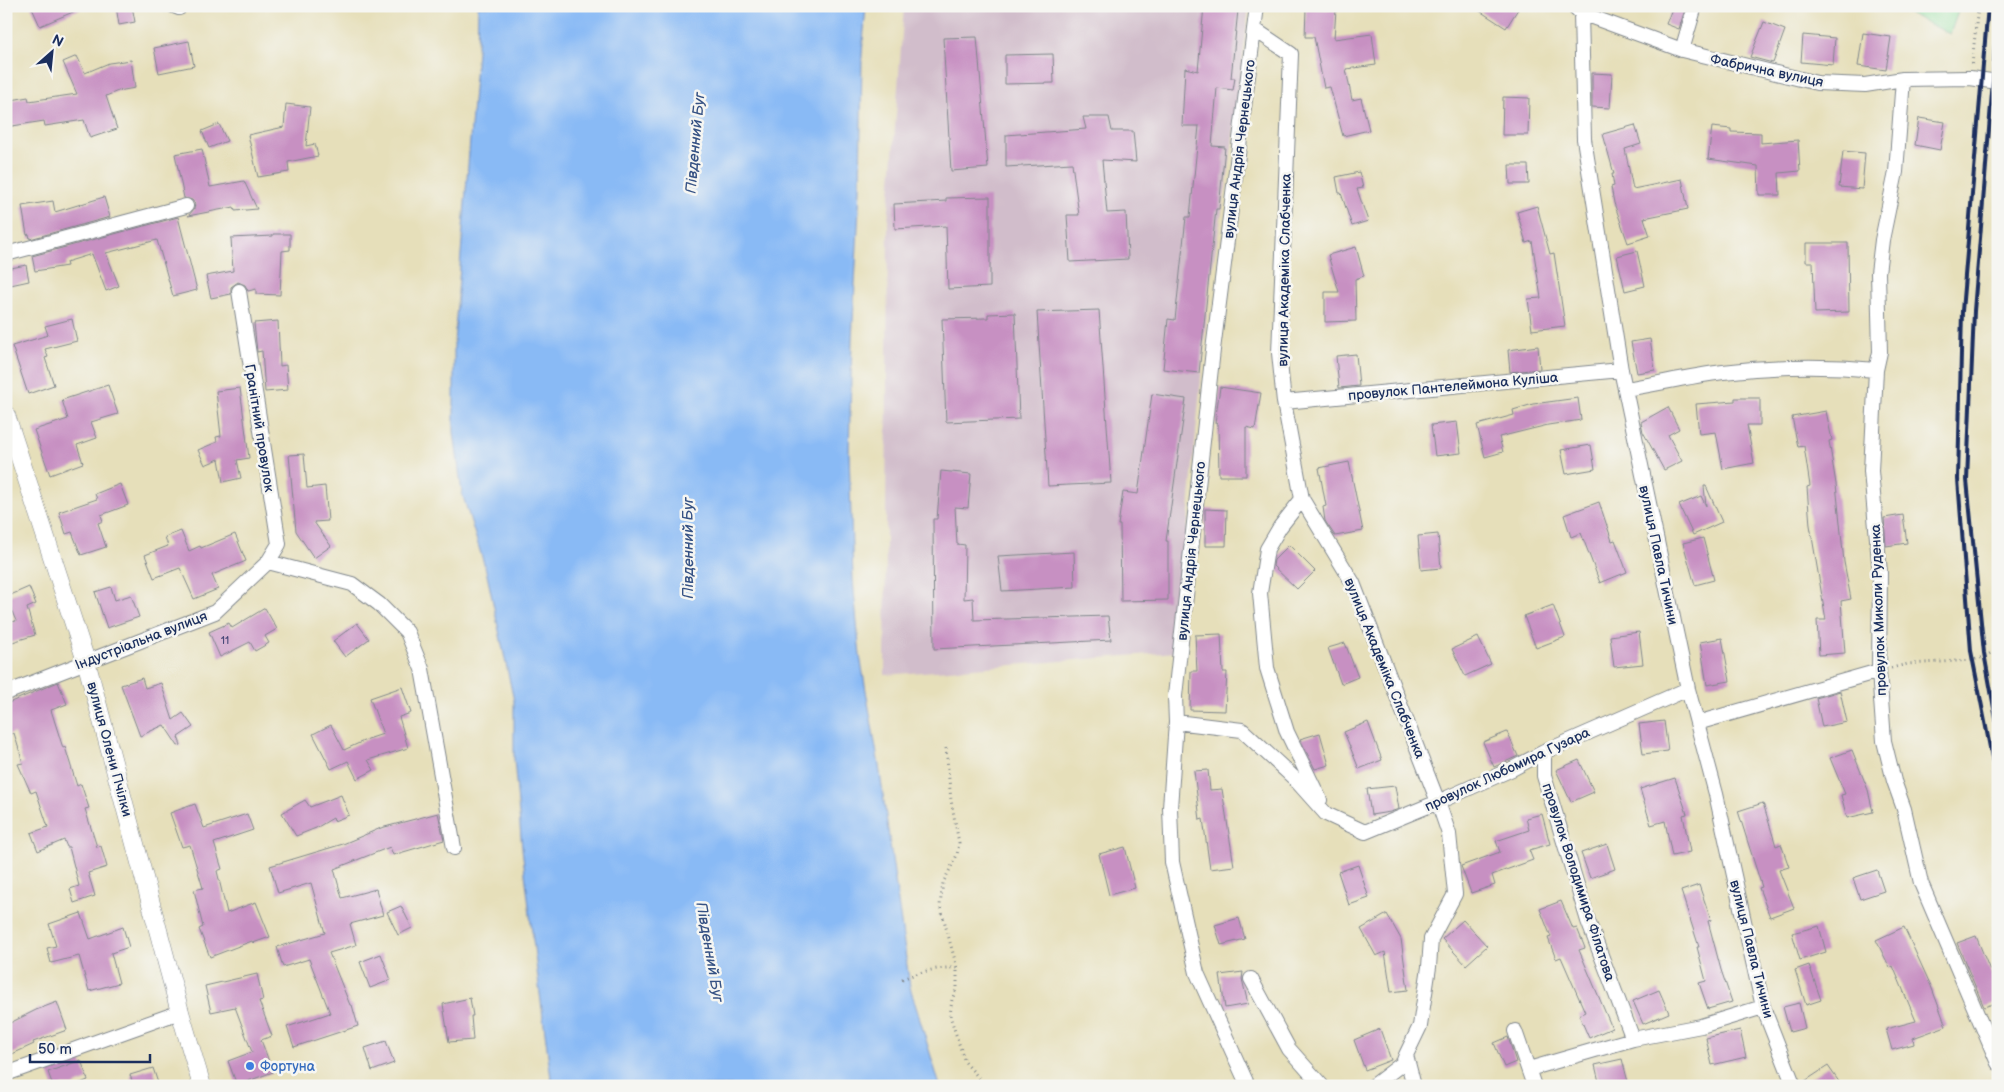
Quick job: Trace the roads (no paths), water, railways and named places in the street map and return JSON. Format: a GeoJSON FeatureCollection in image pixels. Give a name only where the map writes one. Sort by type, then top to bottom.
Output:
{"type":"FeatureCollection","features":[{"type":"Feature","properties":{"kind":"street","name":"вулиця Андрія Чернецького"},"geometry":{"type":"LineString","coordinates":[[1248,1086],[1197,973],[1172,862],[1170,808],[1176,696],[1212,350],[1257,6]]}},
{"type":"Feature","properties":{"kind":"street"},"geometry":{"type":"LineString","coordinates":[[1682,50],[1695,6]]}},
{"type":"Feature","properties":{"kind":"street","name":"Фабрична вулиця"},"geometry":{"type":"LineString","coordinates":[[1578,9],[1682,50],[1817,83],[1865,84],[1903,79],[1970,78],[1998,82]]}},
{"type":"Feature","properties":{"kind":"street","name":"вулиця Павла Тичини"},"geometry":{"type":"LineString","coordinates":[[1578,9],[1584,139],[1621,370],[1688,689],[1718,804],[1763,1007],[1794,1086]]}},
{"type":"Feature","properties":{"kind":"street","name":"вулиця Академіка Слабченка"},"geometry":{"type":"LineString","coordinates":[[1254,29],[1291,54],[1278,353],[1284,402],[1302,499],[1353,583],[1438,802],[1448,834],[1455,894],[1431,939],[1429,967],[1420,1026],[1403,1063],[1374,1086]]}},
{"type":"Feature","properties":{"kind":"street","name":"провулок Миколи Руденка"},"geometry":{"type":"LineString","coordinates":[[1903,79],[1896,172],[1882,240],[1878,273],[1880,352],[1876,370],[1871,471],[1880,573],[1879,671],[1884,741],[1894,781],[1904,809],[1921,883],[1998,1063]]}},
{"type":"Feature","properties":{"kind":"street"},"geometry":{"type":"LineString","coordinates":[[6,254],[186,206]]}},
{"type":"Feature","properties":{"kind":"street","name":"Гранітний провулок"},"geometry":{"type":"LineString","coordinates":[[239,291],[279,544],[268,562]]}},
{"type":"Feature","properties":{"kind":"street"},"geometry":{"type":"LineString","coordinates":[[1625,389],[1722,372],[1783,367],[1876,370]]}},
{"type":"Feature","properties":{"kind":"street","name":"провулок Пантелеймона Куліша"},"geometry":{"type":"LineString","coordinates":[[1284,402],[1621,370]]}},
{"type":"Feature","properties":{"kind":"street","name":"вулиця Олени Пчілки"},"geometry":{"type":"LineString","coordinates":[[6,415],[86,661],[180,1012],[202,1086]]}},
{"type":"Feature","properties":{"kind":"street"},"geometry":{"type":"LineString","coordinates":[[1302,499],[1280,527],[1267,549],[1260,593],[1267,668],[1287,732],[1326,814]]}},
{"type":"Feature","properties":{"kind":"street"},"geometry":{"type":"LineString","coordinates":[[268,562],[352,584],[379,604],[406,632],[422,669],[454,848]]}},
{"type":"Feature","properties":{"kind":"street","name":"Індустріальна вулиця"},"geometry":{"type":"LineString","coordinates":[[6,693],[215,612],[268,562]]}},
{"type":"Feature","properties":{"kind":"street"},"geometry":{"type":"LineString","coordinates":[[1697,723],[1879,671]]}},
{"type":"Feature","properties":{"kind":"street","name":"провулок Любомира Гузара"},"geometry":{"type":"LineString","coordinates":[[1326,814],[1365,832],[1438,802],[1512,769],[1544,752],[1688,689]]}},
{"type":"Feature","properties":{"kind":"street"},"geometry":{"type":"LineString","coordinates":[[1176,722],[1242,730],[1293,777],[1326,814]]}},
{"type":"Feature","properties":{"kind":"street","name":"провулок Володимира Філатова"},"geometry":{"type":"LineString","coordinates":[[1544,752],[1544,776],[1588,920],[1633,1039]]}},
{"type":"Feature","properties":{"kind":"street"},"geometry":{"type":"LineString","coordinates":[[1251,979],[1290,1049],[1322,1086]]}},
{"type":"Feature","properties":{"kind":"street"},"geometry":{"type":"LineString","coordinates":[[1529,1069],[1633,1039],[1701,1026],[1763,1007]]}},
{"type":"Feature","properties":{"kind":"street"},"geometry":{"type":"LineString","coordinates":[[6,1074],[180,1012]]}},
{"type":"Feature","properties":{"kind":"street"},"geometry":{"type":"LineString","coordinates":[[1515,1031],[1534,1086]]}},
{"type":"Feature","properties":{"kind":"street"},"geometry":{"type":"LineString","coordinates":[[1406,1055],[1414,1086]]}},
{"type":"Feature","properties":{"kind":"water","name":"Південний Буг"},"geometry":{"type":"Polygon","coordinates":[[[478,6],[866,6],[862,54],[860,189],[852,340],[849,452],[853,580],[860,656],[879,766],[910,987],[940,1086],[552,1086],[522,848],[514,759],[514,701],[486,570],[462,493],[454,432],[454,343],[477,51],[478,6]]]}},
{"type":"Feature","properties":{"kind":"railway"},"geometry":{"type":"LineString","coordinates":[[1988,6],[1962,311],[1958,479],[1971,651],[1998,788]]}},
{"type":"Feature","properties":{"kind":"railway"},"geometry":{"type":"LineString","coordinates":[[1997,6],[1993,81],[1974,311],[1967,480],[1984,653],[1998,730]]}},
{"type":"Feature","properties":{"kind":"place","name":"Фортуна"},"geometry":{"type":"Point","coordinates":[250,1066]}}]}
